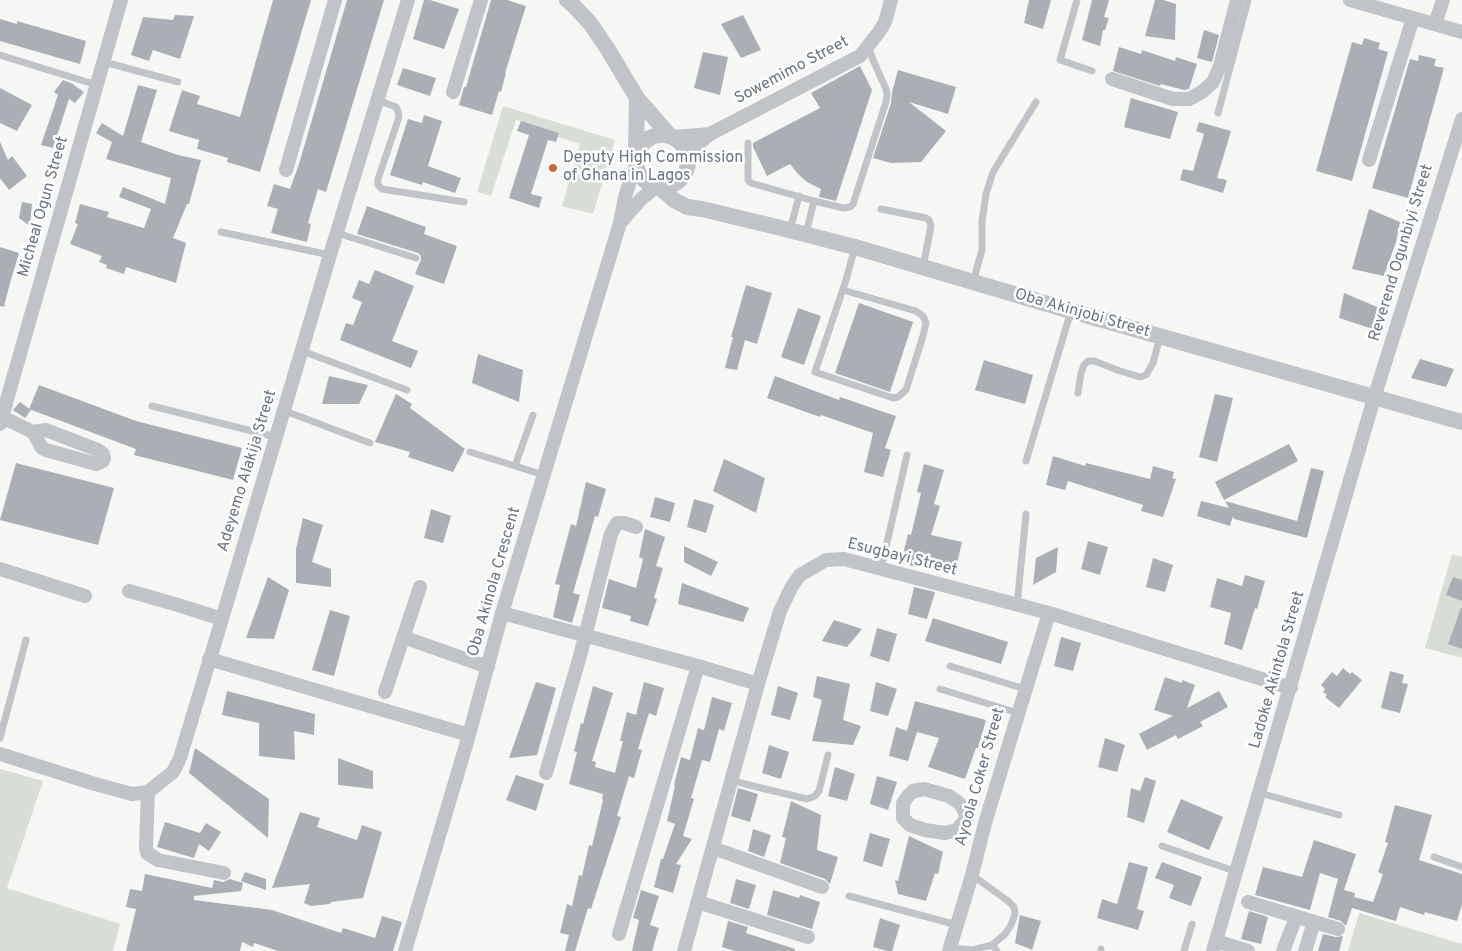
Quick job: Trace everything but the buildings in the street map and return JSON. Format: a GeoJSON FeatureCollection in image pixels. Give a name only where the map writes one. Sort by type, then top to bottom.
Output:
{"type":"FeatureCollection","features":[{"type":"Feature","properties":{"kind":"street","name":"Micheal Ogun Street"},"geometry":{"type":"LineString","coordinates":[[1,420],[121,0]]}},
{"type":"Feature","properties":{"kind":"street"},"geometry":{"type":"LineString","coordinates":[[286,170],[335,0]]}},
{"type":"Feature","properties":{"kind":"street","name":"Adeyemo Alakija Street"},"geometry":{"type":"LineString","coordinates":[[148,792],[173,772],[180,758],[408,0]]}},
{"type":"Feature","properties":{"kind":"street"},"geometry":{"type":"LineString","coordinates":[[453,92],[481,0]]}},
{"type":"Feature","properties":{"kind":"street"},"geometry":{"type":"LineString","coordinates":[[567,0],[590,24],[620,68],[637,98],[683,146],[687,153],[688,161],[683,176],[668,186],[658,187],[643,180],[636,162],[637,98]]}},
{"type":"Feature","properties":{"kind":"street","name":"Sowemimo Street"},"geometry":{"type":"LineString","coordinates":[[687,153],[710,134],[860,56],[885,22],[891,0]]}},
{"type":"Feature","properties":{"kind":"street"},"geometry":{"type":"LineString","coordinates":[[1112,79],[1173,99],[1189,99],[1202,92],[1212,82],[1220,66],[1237,0]]}},
{"type":"Feature","properties":{"kind":"street"},"geometry":{"type":"LineString","coordinates":[[1350,0],[1462,32]]}},
{"type":"Feature","properties":{"kind":"street"},"geometry":{"type":"LineString","coordinates":[[1435,24],[1443,0]]}},
{"type":"Feature","properties":{"kind":"street"},"geometry":{"type":"LineString","coordinates":[[1369,160],[1412,18]]}},
{"type":"Feature","properties":{"kind":"street","name":"Reverend Ogunbiyi Street"},"geometry":{"type":"LineString","coordinates":[[1374,398],[1462,119]]}},
{"type":"Feature","properties":{"kind":"street","name":"Sowemimo Street"},"geometry":{"type":"LineString","coordinates":[[672,136],[710,134]]}},
{"type":"Feature","properties":{"kind":"street"},"geometry":{"type":"LineString","coordinates":[[636,162],[639,147],[645,141],[659,135],[672,136]]}},
{"type":"Feature","properties":{"kind":"street","name":"Oba Akinola Crescent"},"geometry":{"type":"LineString","coordinates":[[405,951],[502,613],[620,223],[625,197],[636,162]]}},
{"type":"Feature","properties":{"kind":"street"},"geometry":{"type":"LineString","coordinates":[[683,176],[688,197],[692,203],[702,209]]}},
{"type":"Feature","properties":{"kind":"street","name":"Oba Akinola Crescent"},"geometry":{"type":"LineString","coordinates":[[620,223],[641,199],[658,187]]}},
{"type":"Feature","properties":{"kind":"street","name":"Oba Akinjobi Street"},"geometry":{"type":"LineString","coordinates":[[658,187],[680,204],[687,207],[702,209],[855,247],[1071,311],[1462,422]]}},
{"type":"Feature","properties":{"kind":"street","name":"Ladoke Akintola Street"},"geometry":{"type":"LineString","coordinates":[[1215,946],[1374,398]]}},
{"type":"Feature","properties":{"kind":"street"},"geometry":{"type":"LineString","coordinates":[[1,420],[33,432]]}},
{"type":"Feature","properties":{"kind":"street"},"geometry":{"type":"LineString","coordinates":[[546,773],[610,534],[618,524],[624,522],[636,527]]}},
{"type":"Feature","properties":{"kind":"street","name":"Esugbayi Street"},"geometry":{"type":"LineString","coordinates":[[684,951],[780,611],[792,586],[800,575],[826,560],[844,559],[1017,605],[1291,688]]}},
{"type":"Feature","properties":{"kind":"street"},"geometry":{"type":"LineString","coordinates":[[0,569],[85,596]]}},
{"type":"Feature","properties":{"kind":"street"},"geometry":{"type":"LineString","coordinates":[[385,692],[420,587]]}},
{"type":"Feature","properties":{"kind":"street"},"geometry":{"type":"LineString","coordinates":[[129,592],[178,604],[222,619]]}},
{"type":"Feature","properties":{"kind":"street"},"geometry":{"type":"LineString","coordinates":[[502,613],[758,684]]}},
{"type":"Feature","properties":{"kind":"street","name":"Ayoola Coker Street"},"geometry":{"type":"LineString","coordinates":[[949,950],[1025,688],[1049,614]]}},
{"type":"Feature","properties":{"kind":"street"},"geometry":{"type":"LineString","coordinates":[[403,637],[488,667]]}},
{"type":"Feature","properties":{"kind":"street"},"geometry":{"type":"LineString","coordinates":[[209,659],[468,735]]}},
{"type":"Feature","properties":{"kind":"street"},"geometry":{"type":"LineString","coordinates":[[619,934],[698,666]]}},
{"type":"Feature","properties":{"kind":"street"},"geometry":{"type":"LineString","coordinates":[[0,754],[123,792],[132,794],[148,792],[147,853],[158,860],[224,874]]}},
{"type":"Feature","properties":{"kind":"street"},"geometry":{"type":"LineString","coordinates":[[967,818],[985,823]]}},
{"type":"Feature","properties":{"kind":"street"},"geometry":{"type":"LineString","coordinates":[[713,848],[822,886]]}},
{"type":"Feature","properties":{"kind":"street"},"geometry":{"type":"LineString","coordinates":[[698,902],[808,937]]}},
{"type":"Feature","properties":{"kind":"street"},"geometry":{"type":"LineString","coordinates":[[1248,902],[1338,929]]}},
{"type":"Feature","properties":{"kind":"street"},"geometry":{"type":"LineString","coordinates":[[1283,951],[1296,917]]}},
{"type":"Feature","properties":{"kind":"street"},"geometry":{"type":"LineString","coordinates":[[1305,951],[1314,922]]}},
{"type":"Feature","properties":{"kind":"street"},"geometry":{"type":"LineString","coordinates":[[1215,946],[1248,951]]}},
{"type":"Feature","properties":{"kind":"lane"},"geometry":{"type":"LineString","coordinates":[[1077,0],[1060,60],[1092,71]]}},
{"type":"Feature","properties":{"kind":"lane"},"geometry":{"type":"LineString","coordinates":[[1218,113],[1248,0]]}},
{"type":"Feature","properties":{"kind":"lane"},"geometry":{"type":"LineString","coordinates":[[748,143],[748,180],[750,182],[814,201],[844,208],[850,207],[853,204],[887,94],[868,46]]}},
{"type":"Feature","properties":{"kind":"lane"},"geometry":{"type":"LineString","coordinates":[[0,55],[97,85]]}},
{"type":"Feature","properties":{"kind":"lane"},"geometry":{"type":"LineString","coordinates":[[104,62],[178,82]]}},
{"type":"Feature","properties":{"kind":"lane"},"geometry":{"type":"LineString","coordinates":[[377,100],[396,107],[399,117],[378,179],[378,185],[382,189],[464,202]]}},
{"type":"Feature","properties":{"kind":"lane"},"geometry":{"type":"LineString","coordinates":[[973,282],[982,250],[982,221],[986,194],[993,172],[1036,102]]}},
{"type":"Feature","properties":{"kind":"lane"},"geometry":{"type":"LineString","coordinates":[[790,230],[799,196]]}},
{"type":"Feature","properties":{"kind":"lane"},"geometry":{"type":"LineString","coordinates":[[806,234],[814,201]]}},
{"type":"Feature","properties":{"kind":"lane"},"geometry":{"type":"LineString","coordinates":[[881,209],[929,220],[931,226],[923,267]]}},
{"type":"Feature","properties":{"kind":"lane"},"geometry":{"type":"LineString","coordinates":[[220,232],[330,256]]}},
{"type":"Feature","properties":{"kind":"lane"},"geometry":{"type":"LineString","coordinates":[[337,233],[416,258]]}},
{"type":"Feature","properties":{"kind":"lane"},"geometry":{"type":"LineString","coordinates":[[843,290],[916,311],[923,316],[926,323],[923,336],[906,390],[898,397],[893,398],[815,372],[843,290],[855,247]]}},
{"type":"Feature","properties":{"kind":"lane"},"geometry":{"type":"LineString","coordinates":[[1026,460],[1071,311]]}},
{"type":"Feature","properties":{"kind":"lane"},"geometry":{"type":"LineString","coordinates":[[1078,393],[1081,373],[1084,364],[1088,361],[1094,361],[1140,377],[1146,375],[1153,363],[1160,336]]}},
{"type":"Feature","properties":{"kind":"lane"},"geometry":{"type":"LineString","coordinates":[[302,351],[407,390]]}},
{"type":"Feature","properties":{"kind":"lane"},"geometry":{"type":"LineString","coordinates":[[152,406],[276,437]]}},
{"type":"Feature","properties":{"kind":"lane"},"geometry":{"type":"LineString","coordinates":[[285,411],[370,443]]}},
{"type":"Feature","properties":{"kind":"lane"},"geometry":{"type":"LineString","coordinates":[[514,466],[533,415]]}},
{"type":"Feature","properties":{"kind":"lane"},"geometry":{"type":"LineString","coordinates":[[470,452],[545,475]]}},
{"type":"Feature","properties":{"kind":"lane"},"geometry":{"type":"LineString","coordinates":[[881,569],[908,455]]}},
{"type":"Feature","properties":{"kind":"lane"},"geometry":{"type":"LineString","coordinates":[[1017,605],[1026,514]]}},
{"type":"Feature","properties":{"kind":"lane"},"geometry":{"type":"LineString","coordinates":[[0,738],[26,640]]}},
{"type":"Feature","properties":{"kind":"lane"},"geometry":{"type":"LineString","coordinates":[[950,666],[1025,688]]}},
{"type":"Feature","properties":{"kind":"lane"},"geometry":{"type":"LineString","coordinates":[[940,689],[1018,713]]}},
{"type":"Feature","properties":{"kind":"lane"},"geometry":{"type":"LineString","coordinates":[[731,780],[807,798],[815,796],[819,791],[828,754]]}},
{"type":"Feature","properties":{"kind":"lane"},"geometry":{"type":"LineString","coordinates":[[1260,793],[1339,815]]}},
{"type":"Feature","properties":{"kind":"lane"},"geometry":{"type":"LineString","coordinates":[[1162,846],[1237,872]]}},
{"type":"Feature","properties":{"kind":"lane"},"geometry":{"type":"LineString","coordinates":[[1434,857],[1462,867]]}},
{"type":"Feature","properties":{"kind":"lane"},"geometry":{"type":"LineString","coordinates":[[949,950],[994,948],[1011,925],[1015,914],[1014,907],[1008,901],[972,875]]}},
{"type":"Feature","properties":{"kind":"lane"},"geometry":{"type":"LineString","coordinates":[[849,896],[957,925]]}},
{"type":"Feature","properties":{"kind":"lane"},"geometry":{"type":"LineString","coordinates":[[1184,951],[1192,924]]}},
{"type":"Feature","properties":{"kind":"shaded area"},"geometry":{"type":"Polygon","coordinates":[[[503,106],[615,140],[593,214],[562,206],[580,144],[558,137],[559,133],[516,120],[491,196],[477,192],[503,106]]]}},
{"type":"Feature","properties":{"kind":"shaded area"},"geometry":{"type":"Polygon","coordinates":[[[1452,554],[1462,557],[1462,658],[1425,648],[1452,554]]]}},
{"type":"Feature","properties":{"kind":"shaded area"},"geometry":{"type":"Polygon","coordinates":[[[0,769],[43,781],[7,888],[120,924],[113,951],[0,951],[0,769]]]}},
{"type":"Feature","properties":{"kind":"shaded area"},"geometry":{"type":"Polygon","coordinates":[[[1359,913],[1462,944],[1462,951],[1348,951],[1359,913]]]}},
{"type":"Feature","properties":{"kind":"place","name":"Deputy High Commission of Ghana in Lagos"},"geometry":{"type":"Point","coordinates":[553,168]}}]}
